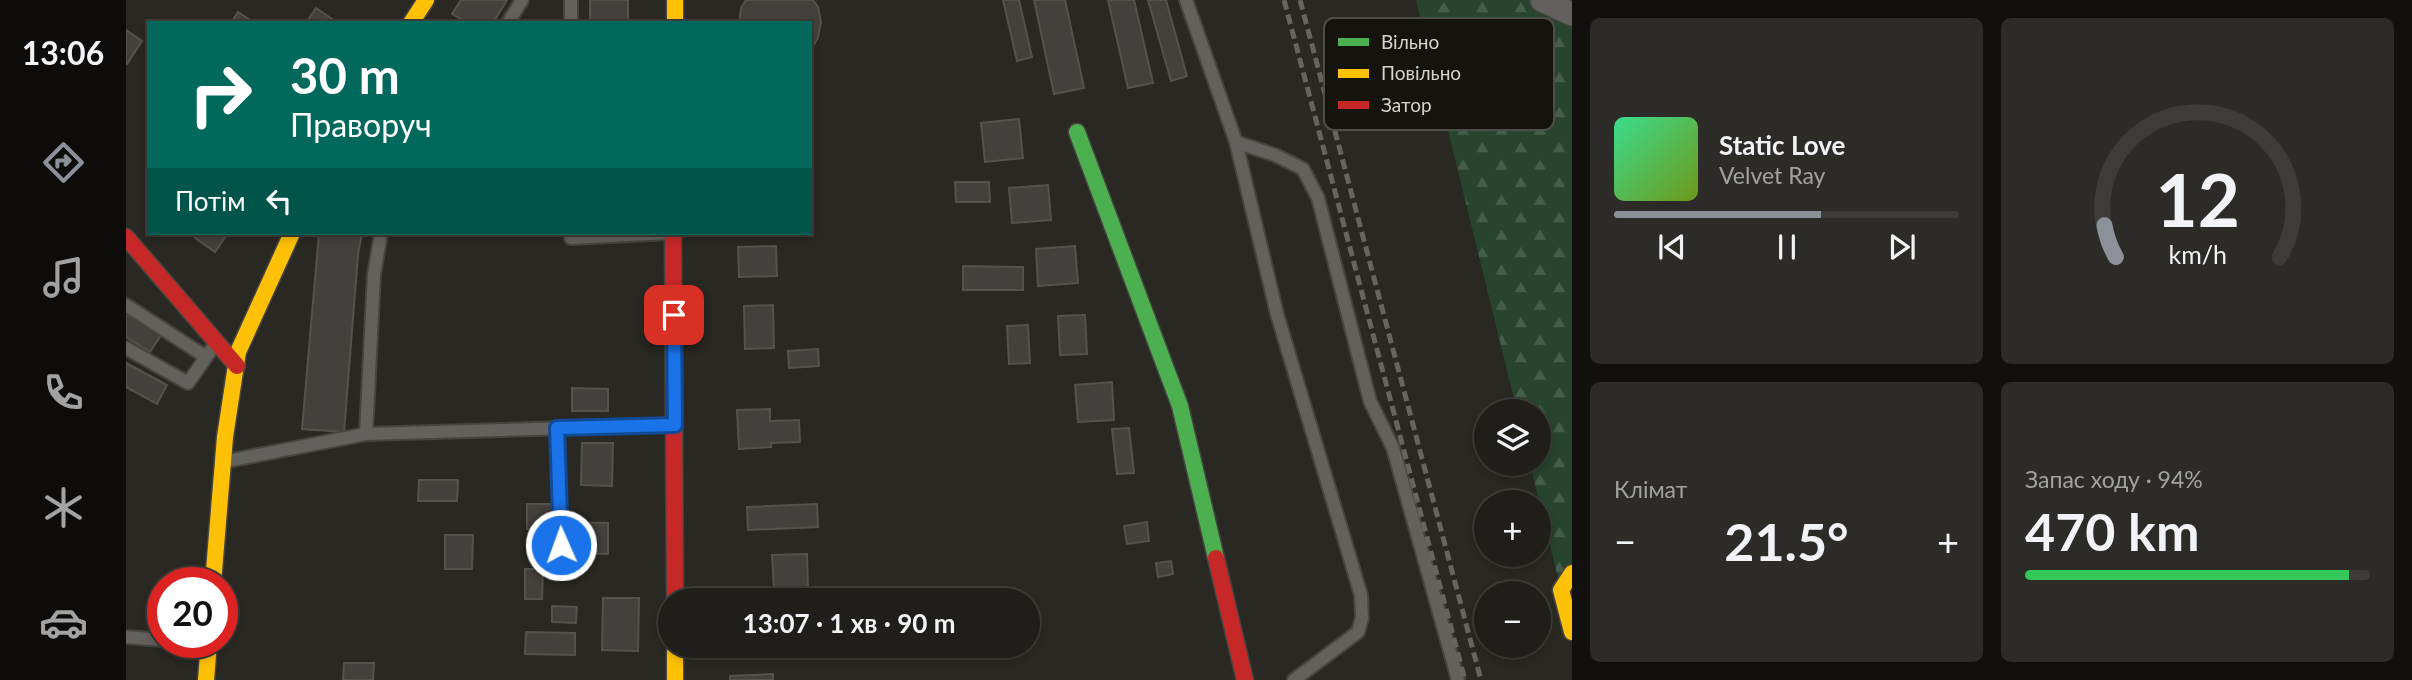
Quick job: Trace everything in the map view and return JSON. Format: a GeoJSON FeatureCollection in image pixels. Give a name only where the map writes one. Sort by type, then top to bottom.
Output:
{"type":"FeatureCollection","features":[{"type":"Feature","properties":{"kind":"street"},"geometry":{"type":"LineString","coordinates":[[416,21],[425,0]]}},
{"type":"Feature","properties":{"kind":"street"},"geometry":{"type":"LineString","coordinates":[[675,0],[675,21]]}},
{"type":"Feature","properties":{"kind":"street"},"geometry":{"type":"LineString","coordinates":[[1542,0],[1572,14]]}},
{"type":"Feature","properties":{"kind":"street"},"geometry":{"type":"LineString","coordinates":[[1077,132],[1180,406],[1245,680]]}},
{"type":"Feature","properties":{"kind":"street"},"geometry":{"type":"LineString","coordinates":[[214,567],[222,462],[238,352],[291,235]]}},
{"type":"Feature","properties":{"kind":"street"},"geometry":{"type":"LineString","coordinates":[[673,235],[675,588]]}},
{"type":"Feature","properties":{"kind":"street"},"geometry":{"type":"LineString","coordinates":[[126,237],[237,366]]}},
{"type":"Feature","properties":{"kind":"street"},"geometry":{"type":"LineString","coordinates":[[1572,573],[1561,590],[1572,632]]}},
{"type":"Feature","properties":{"kind":"street"},"geometry":{"type":"LineString","coordinates":[[206,680],[208,658]]}},
{"type":"Feature","properties":{"kind":"street"},"geometry":{"type":"LineString","coordinates":[[675,658],[675,680]]}},
{"type":"Feature","properties":{"kind":"lane"},"geometry":{"type":"LineString","coordinates":[[509,21],[522,0]]}},
{"type":"Feature","properties":{"kind":"lane"},"geometry":{"type":"LineString","coordinates":[[571,0],[571,21]]}},
{"type":"Feature","properties":{"kind":"lane"},"geometry":{"type":"LineString","coordinates":[[1186,0],[1236,142],[1277,314],[1362,595],[1362,618],[1357,632],[1294,680]]}},
{"type":"Feature","properties":{"kind":"lane"},"geometry":{"type":"LineString","coordinates":[[1236,142],[1275,155],[1303,169],[1318,198],[1370,401],[1393,448],[1458,680]]}},
{"type":"Feature","properties":{"kind":"lane"},"geometry":{"type":"LineString","coordinates":[[366,433],[373,275],[381,235]]}},
{"type":"Feature","properties":{"kind":"lane"},"geometry":{"type":"LineString","coordinates":[[571,235],[571,238],[632,235]]}},
{"type":"Feature","properties":{"kind":"lane"},"geometry":{"type":"LineString","coordinates":[[126,305],[206,357]]}},
{"type":"Feature","properties":{"kind":"lane"},"geometry":{"type":"LineString","coordinates":[[126,348],[188,383],[216,342]]}},
{"type":"Feature","properties":{"kind":"lane"},"geometry":{"type":"LineString","coordinates":[[222,462],[366,433],[675,425]]}},
{"type":"Feature","properties":{"kind":"lane"},"geometry":{"type":"LineString","coordinates":[[557,428],[561,545]]}},
{"type":"Feature","properties":{"kind":"lane"},"geometry":{"type":"LineString","coordinates":[[126,637],[147,639]]}},
{"type":"Feature","properties":{"kind":"green space"},"geometry":{"type":"Polygon","coordinates":[[[1416,0],[1542,0],[1572,14],[1572,573],[1561,590],[1551,549],[1551,490],[1536,490],[1533,476],[1551,476],[1551,399],[1514,399],[1448,130],[1554,130],[1554,18],[1420,18],[1416,0]]]}},
{"type":"Feature","properties":{"kind":"building"},"geometry":{"type":"Polygon","coordinates":[[[461,0],[507,0],[494,21],[464,21],[452,14],[461,0]]]}},
{"type":"Feature","properties":{"kind":"building"},"geometry":{"type":"Polygon","coordinates":[[[590,0],[628,0],[628,21],[590,21],[590,0]]]}},
{"type":"Feature","properties":{"kind":"building"},"geometry":{"type":"Polygon","coordinates":[[[746,0],[813,0],[818,7],[821,22],[818,38],[812,48],[812,21],[739,21],[741,8],[746,0]]]}},
{"type":"Feature","properties":{"kind":"building"},"geometry":{"type":"Polygon","coordinates":[[[1003,0],[1019,0],[1032,57],[1017,61],[1003,0]]]}},
{"type":"Feature","properties":{"kind":"building"},"geometry":{"type":"Polygon","coordinates":[[[1034,0],[1065,0],[1084,88],[1054,94],[1034,0]]]}},
{"type":"Feature","properties":{"kind":"building"},"geometry":{"type":"Polygon","coordinates":[[[1108,0],[1134,0],[1153,83],[1128,88],[1108,0]]]}},
{"type":"Feature","properties":{"kind":"building"},"geometry":{"type":"Polygon","coordinates":[[[1148,0],[1166,0],[1187,76],[1171,81],[1148,0]]]}},
{"type":"Feature","properties":{"kind":"building"},"geometry":{"type":"Polygon","coordinates":[[[316,8],[335,21],[307,21],[316,8]]]}},
{"type":"Feature","properties":{"kind":"building"},"geometry":{"type":"Polygon","coordinates":[[[238,12],[252,21],[232,21],[238,12]]]}},
{"type":"Feature","properties":{"kind":"building"},"geometry":{"type":"Polygon","coordinates":[[[126,30],[142,41],[127,64],[126,63],[126,30]]]}},
{"type":"Feature","properties":{"kind":"building"},"geometry":{"type":"Polygon","coordinates":[[[1019,119],[1023,158],[985,162],[981,123],[1019,119]]]}},
{"type":"Feature","properties":{"kind":"building"},"geometry":{"type":"Polygon","coordinates":[[[955,182],[989,182],[990,202],[956,202],[955,182]]]}},
{"type":"Feature","properties":{"kind":"building"},"geometry":{"type":"Polygon","coordinates":[[[1048,185],[1051,220],[1012,223],[1009,188],[1048,185]]]}},
{"type":"Feature","properties":{"kind":"building"},"geometry":{"type":"Polygon","coordinates":[[[197,235],[227,235],[215,252],[195,238],[197,235]]]}},
{"type":"Feature","properties":{"kind":"building"},"geometry":{"type":"Polygon","coordinates":[[[319,235],[362,235],[344,432],[302,429],[319,235]]]}},
{"type":"Feature","properties":{"kind":"building"},"geometry":{"type":"Polygon","coordinates":[[[776,246],[777,276],[739,277],[738,247],[776,246]]]}},
{"type":"Feature","properties":{"kind":"building"},"geometry":{"type":"Polygon","coordinates":[[[1075,246],[1078,283],[1038,286],[1036,249],[1075,246]]]}},
{"type":"Feature","properties":{"kind":"building"},"geometry":{"type":"Polygon","coordinates":[[[963,266],[1023,267],[1023,290],[963,290],[963,266]]]}},
{"type":"Feature","properties":{"kind":"building"},"geometry":{"type":"Polygon","coordinates":[[[773,305],[774,348],[745,349],[744,306],[773,305]]]}},
{"type":"Feature","properties":{"kind":"building"},"geometry":{"type":"Polygon","coordinates":[[[126,314],[161,335],[150,352],[126,337],[126,314]]]}},
{"type":"Feature","properties":{"kind":"building"},"geometry":{"type":"Polygon","coordinates":[[[1085,315],[1087,354],[1060,355],[1058,316],[1085,315]]]}},
{"type":"Feature","properties":{"kind":"building"},"geometry":{"type":"Polygon","coordinates":[[[1028,325],[1030,363],[1009,364],[1007,326],[1028,325]]]}},
{"type":"Feature","properties":{"kind":"building"},"geometry":{"type":"Polygon","coordinates":[[[818,349],[819,366],[789,368],[788,351],[818,349]]]}},
{"type":"Feature","properties":{"kind":"building"},"geometry":{"type":"Polygon","coordinates":[[[126,363],[167,385],[157,404],[126,387],[126,363]]]}},
{"type":"Feature","properties":{"kind":"building"},"geometry":{"type":"Polygon","coordinates":[[[1112,382],[1114,420],[1078,422],[1075,385],[1112,382]]]}},
{"type":"Feature","properties":{"kind":"building"},"geometry":{"type":"Polygon","coordinates":[[[572,388],[608,389],[608,411],[572,411],[572,388]]]}},
{"type":"Feature","properties":{"kind":"building"},"geometry":{"type":"Polygon","coordinates":[[[770,409],[770,421],[799,420],[800,442],[771,443],[771,447],[739,449],[737,410],[770,409]]]}},
{"type":"Feature","properties":{"kind":"building"},"geometry":{"type":"Polygon","coordinates":[[[1129,428],[1134,473],[1117,474],[1112,429],[1129,428]]]}},
{"type":"Feature","properties":{"kind":"building"},"geometry":{"type":"Polygon","coordinates":[[[582,443],[613,443],[612,486],[581,485],[582,443]]]}},
{"type":"Feature","properties":{"kind":"building"},"geometry":{"type":"Polygon","coordinates":[[[419,480],[458,480],[457,501],[418,501],[419,480]]]}},
{"type":"Feature","properties":{"kind":"building"},"geometry":{"type":"Polygon","coordinates":[[[527,504],[552,504],[552,529],[527,529],[527,504]]]}},
{"type":"Feature","properties":{"kind":"building"},"geometry":{"type":"Polygon","coordinates":[[[817,504],[818,527],[748,530],[747,507],[817,504]]]}},
{"type":"Feature","properties":{"kind":"building"},"geometry":{"type":"Polygon","coordinates":[[[572,522],[608,523],[608,554],[572,553],[572,522]]]}},
{"type":"Feature","properties":{"kind":"building"},"geometry":{"type":"Polygon","coordinates":[[[1147,522],[1149,541],[1127,544],[1124,526],[1147,522]]]}},
{"type":"Feature","properties":{"kind":"building"},"geometry":{"type":"Polygon","coordinates":[[[445,535],[473,535],[472,569],[445,569],[445,535]]]}},
{"type":"Feature","properties":{"kind":"building"},"geometry":{"type":"Polygon","coordinates":[[[807,554],[808,588],[774,588],[772,555],[807,554]]]}},
{"type":"Feature","properties":{"kind":"building"},"geometry":{"type":"Polygon","coordinates":[[[1171,561],[1173,574],[1158,577],[1156,563],[1171,561]]]}},
{"type":"Feature","properties":{"kind":"building"},"geometry":{"type":"Polygon","coordinates":[[[525,569],[543,569],[542,599],[525,599],[525,569]]]}},
{"type":"Feature","properties":{"kind":"building"},"geometry":{"type":"Polygon","coordinates":[[[603,598],[639,598],[638,651],[602,650],[603,598]]]}},
{"type":"Feature","properties":{"kind":"building"},"geometry":{"type":"Polygon","coordinates":[[[552,606],[577,607],[576,623],[552,622],[552,606]]]}},
{"type":"Feature","properties":{"kind":"building"},"geometry":{"type":"Polygon","coordinates":[[[526,632],[575,633],[575,655],[525,654],[526,632]]]}},
{"type":"Feature","properties":{"kind":"building"},"geometry":{"type":"Polygon","coordinates":[[[344,663],[374,663],[373,680],[343,680],[344,663]]]}},
{"type":"Feature","properties":{"kind":"building"},"geometry":{"type":"Polygon","coordinates":[[[773,674],[773,680],[730,680],[730,676],[773,674]]]}},
{"type":"Feature","properties":{"kind":"railway"},"geometry":{"type":"LineString","coordinates":[[1284,0],[1465,680]]}},
{"type":"Feature","properties":{"kind":"railway"},"geometry":{"type":"LineString","coordinates":[[1300,0],[1324,90]]}},
{"type":"Feature","properties":{"kind":"railway"},"geometry":{"type":"LineString","coordinates":[[1335,130],[1481,680]]}},
{"type":"Feature","properties":{"kind":"traffic: fast"},"geometry":{"type":"LineString","coordinates":[[1077,132],[1180,406],[1216,558]]}},
{"type":"Feature","properties":{"kind":"traffic: slow"},"geometry":{"type":"LineString","coordinates":[[412,21],[426,0]]}},
{"type":"Feature","properties":{"kind":"traffic: slow"},"geometry":{"type":"LineString","coordinates":[[675,0],[675,21]]}},
{"type":"Feature","properties":{"kind":"traffic: slow"},"geometry":{"type":"LineString","coordinates":[[214,567],[225,437],[238,352],[291,235]]}},
{"type":"Feature","properties":{"kind":"traffic: slow"},"geometry":{"type":"LineString","coordinates":[[1572,573],[1561,590],[1572,632]]}},
{"type":"Feature","properties":{"kind":"traffic: slow"},"geometry":{"type":"LineString","coordinates":[[206,680],[208,658]]}},
{"type":"Feature","properties":{"kind":"traffic: slow"},"geometry":{"type":"LineString","coordinates":[[675,658],[675,680]]}},
{"type":"Feature","properties":{"kind":"traffic: jam"},"geometry":{"type":"LineString","coordinates":[[673,235],[675,588]]}},
{"type":"Feature","properties":{"kind":"traffic: jam"},"geometry":{"type":"LineString","coordinates":[[126,237],[237,366]]}},
{"type":"Feature","properties":{"kind":"traffic: jam"},"geometry":{"type":"LineString","coordinates":[[1216,558],[1245,680]]}},
{"type":"Feature","properties":{"kind":"route"},"geometry":{"type":"LineString","coordinates":[[561,545],[557,428],[675,425],[674,315]]}}]}
